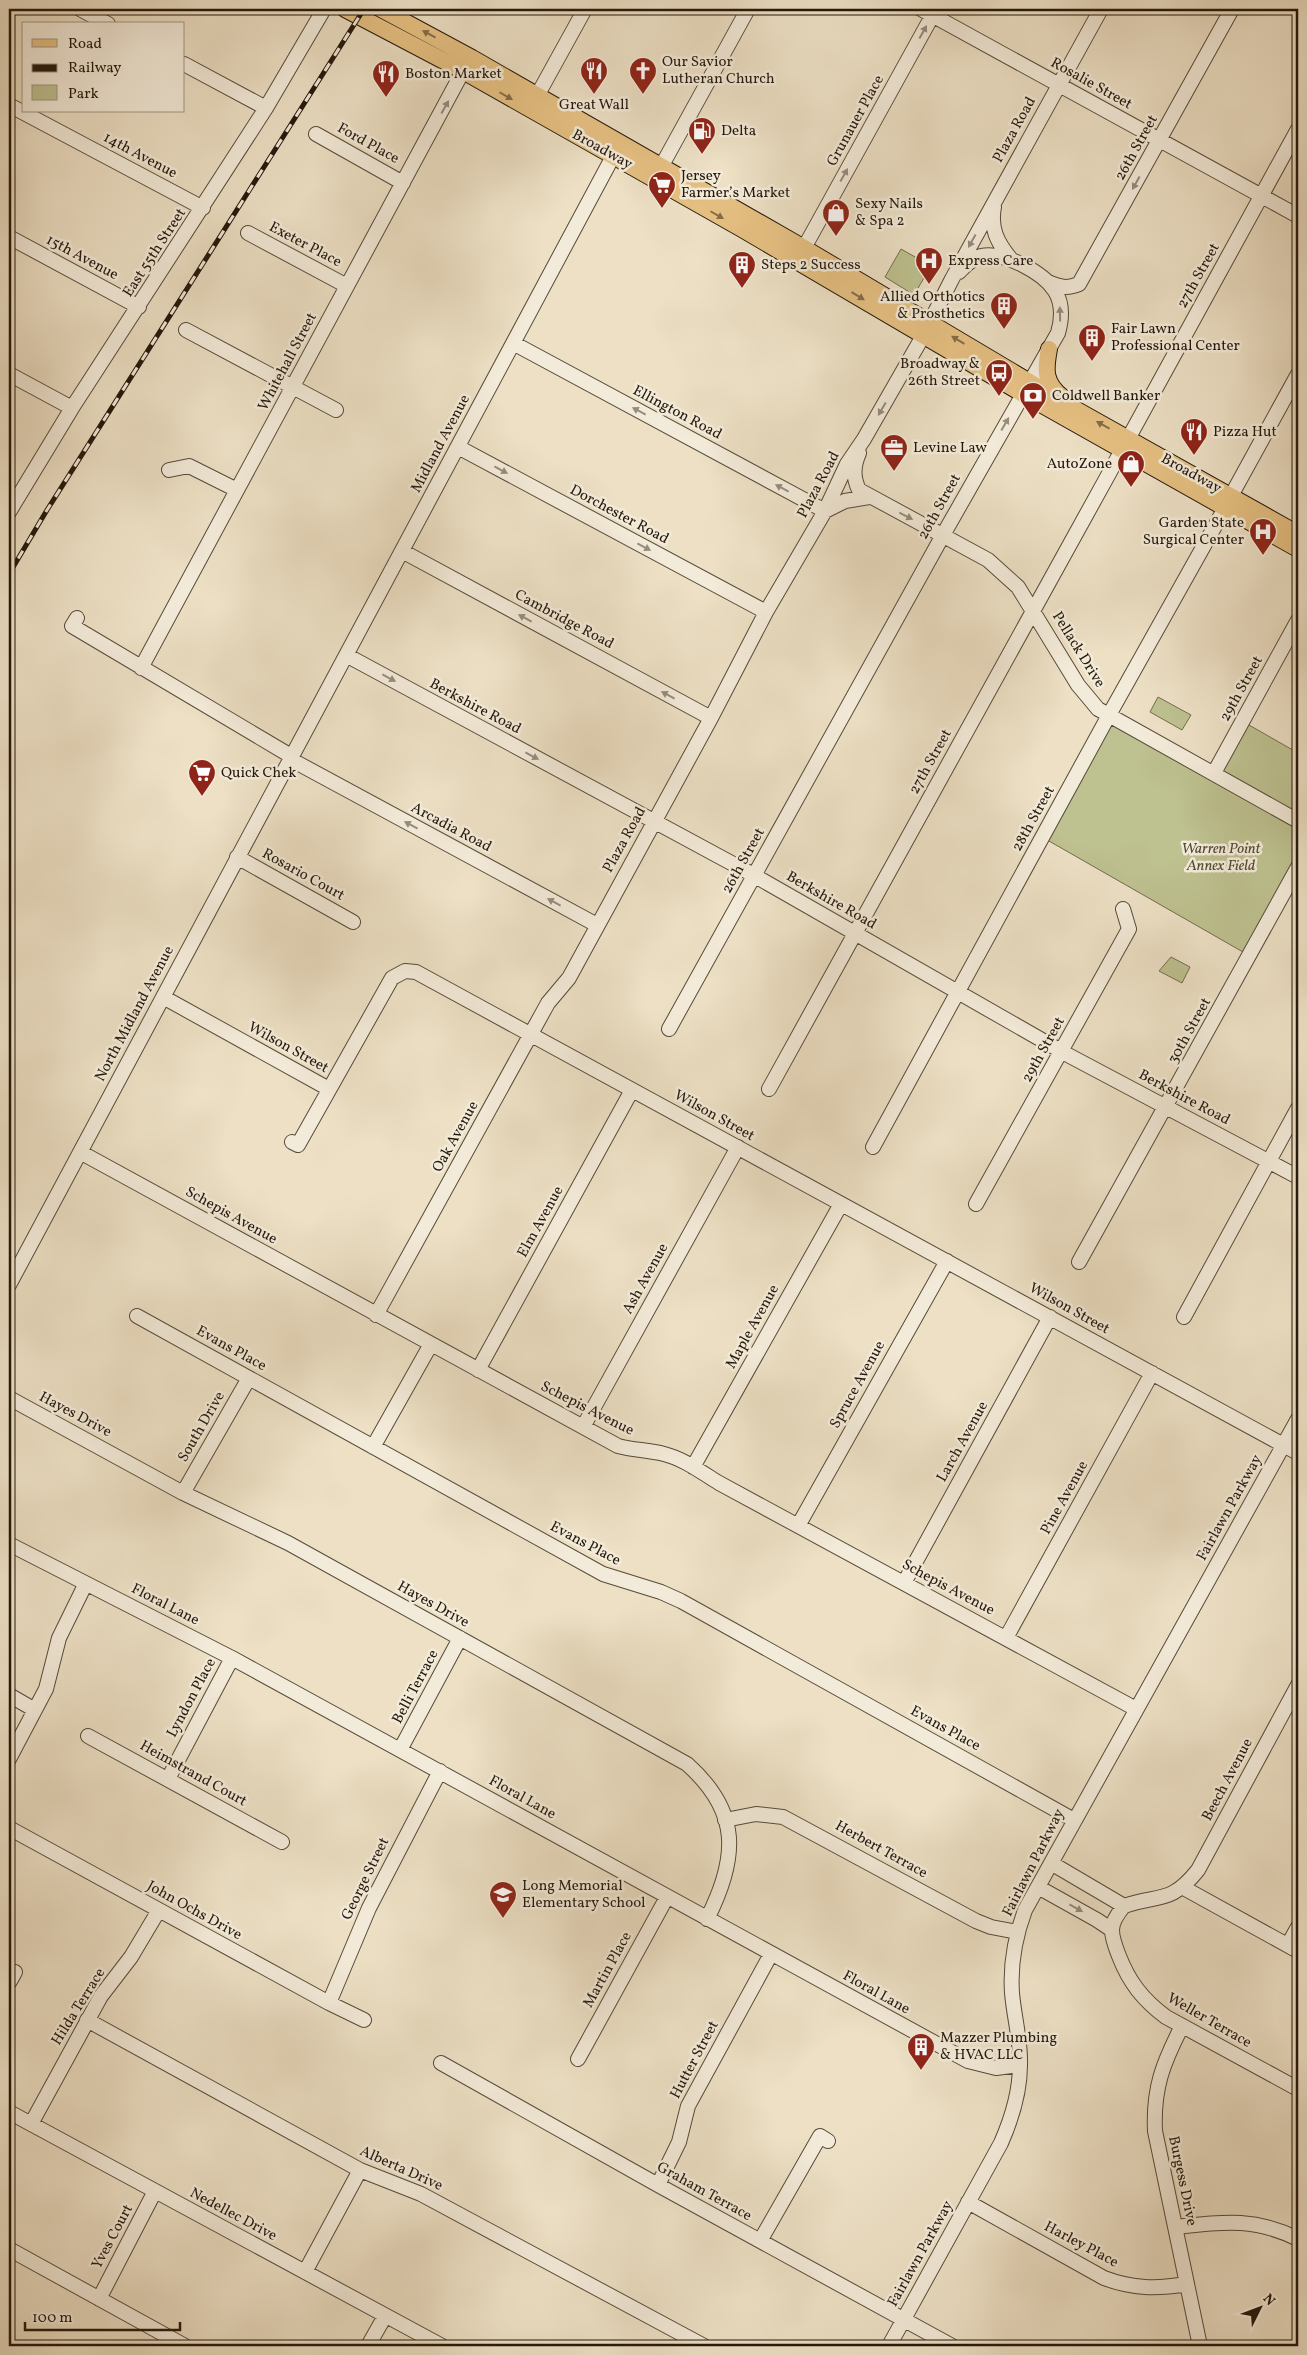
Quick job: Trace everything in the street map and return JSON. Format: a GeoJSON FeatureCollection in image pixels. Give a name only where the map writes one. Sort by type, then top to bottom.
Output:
{"type":"FeatureCollection","features":[{"type":"Feature","properties":{"kind":"main road","name":"Broadway"},"geometry":{"type":"LineString","coordinates":[[345,9],[617,150],[661,167],[804,248],[927,330]]}},
{"type":"Feature","properties":{"kind":"main road","name":"Broadway"},"geometry":{"type":"LineString","coordinates":[[381,9],[537,96],[617,150],[799,262],[927,330],[1125,445],[1228,502],[1298,534]]}},
{"type":"Feature","properties":{"kind":"main road"},"geometry":{"type":"LineString","coordinates":[[1049,349],[1045,369],[1048,380],[1056,392],[1074,409]]}},
{"type":"Feature","properties":{"kind":"main road","name":"Broadway"},"geometry":{"type":"LineString","coordinates":[[1026,388],[1074,409],[1125,445]]}},
{"type":"Feature","properties":{"kind":"main road","name":"Broadway"},"geometry":{"type":"LineString","coordinates":[[1228,502],[1298,549]]}},
{"type":"Feature","properties":{"kind":"street"},"geometry":{"type":"LineString","coordinates":[[80,9],[104,22]]}},
{"type":"Feature","properties":{"kind":"street","name":"East 55th Street"},"geometry":{"type":"LineString","coordinates":[[9,511],[72,408],[266,108],[324,9]]}},
{"type":"Feature","properties":{"kind":"street"},"geometry":{"type":"LineString","coordinates":[[537,96],[585,9]]}},
{"type":"Feature","properties":{"kind":"street"},"geometry":{"type":"LineString","coordinates":[[661,167],[748,9]]}},
{"type":"Feature","properties":{"kind":"street","name":"Plaza Road"},"geometry":{"type":"LineString","coordinates":[[568,978],[711,718],[766,612],[825,511],[847,464],[864,439],[927,330],[952,279],[1100,9]]}},
{"type":"Feature","properties":{"kind":"street","name":"26th Street"},"geometry":{"type":"LineString","coordinates":[[1045,281],[1065,288],[1079,284],[1232,9]]}},
{"type":"Feature","properties":{"kind":"street","name":"Rosalie Street"},"geometry":{"type":"LineString","coordinates":[[930,11],[1059,85],[1298,216]]}},
{"type":"Feature","properties":{"kind":"street","name":"Grunauer Place"},"geometry":{"type":"LineString","coordinates":[[804,248],[930,11]]}},
{"type":"Feature","properties":{"kind":"street"},"geometry":{"type":"LineString","coordinates":[[185,65],[266,108]]}},
{"type":"Feature","properties":{"kind":"street","name":"Whitehall Street"},"geometry":{"type":"LineString","coordinates":[[141,668],[464,71]]}},
{"type":"Feature","properties":{"kind":"street","name":"14th Avenue"},"geometry":{"type":"LineString","coordinates":[[9,105],[22,112]]}},
{"type":"Feature","properties":{"kind":"street","name":"14th Avenue"},"geometry":{"type":"LineString","coordinates":[[22,112],[203,208]]}},
{"type":"Feature","properties":{"kind":"street","name":"27th Street"},"geometry":{"type":"LineString","coordinates":[[769,1089],[1298,129]]}},
{"type":"Feature","properties":{"kind":"street","name":"Ford Place"},"geometry":{"type":"LineString","coordinates":[[316,134],[403,183]]}},
{"type":"Feature","properties":{"kind":"street","name":"Midland Avenue"},"geometry":{"type":"LineString","coordinates":[[290,758],[617,150]]}},
{"type":"Feature","properties":{"kind":"street"},"geometry":{"type":"LineString","coordinates":[[995,200],[992,218],[999,245],[1010,258],[1045,281]]}},
{"type":"Feature","properties":{"kind":"street","name":"Exeter Place"},"geometry":{"type":"LineString","coordinates":[[248,233],[348,286]]}},
{"type":"Feature","properties":{"kind":"street","name":"15th Avenue"},"geometry":{"type":"LineString","coordinates":[[9,237],[139,307]]}},
{"type":"Feature","properties":{"kind":"street"},"geometry":{"type":"LineString","coordinates":[[952,279],[968,263],[979,256],[995,255],[1010,258]]}},
{"type":"Feature","properties":{"kind":"street","name":"26th Street"},"geometry":{"type":"LineString","coordinates":[[669,1029],[943,535],[1058,333],[1062,317],[1060,303],[1055,291],[1045,281]]}},
{"type":"Feature","properties":{"kind":"street"},"geometry":{"type":"LineString","coordinates":[[186,330],[336,410]]}},
{"type":"Feature","properties":{"kind":"street","name":"Ellington Road"},"geometry":{"type":"LineString","coordinates":[[513,343],[825,511]]}},
{"type":"Feature","properties":{"kind":"street"},"geometry":{"type":"LineString","coordinates":[[9,374],[72,408]]}},
{"type":"Feature","properties":{"kind":"street","name":"28th Street"},"geometry":{"type":"LineString","coordinates":[[873,1147],[1108,715],[1298,374]]}},
{"type":"Feature","properties":{"kind":"street"},"geometry":{"type":"LineString","coordinates":[[864,439],[855,463],[854,478],[859,490],[869,498]]}},
{"type":"Feature","properties":{"kind":"street","name":"Dorchester Road"},"geometry":{"type":"LineString","coordinates":[[458,447],[766,612]]}},
{"type":"Feature","properties":{"kind":"street"},"geometry":{"type":"LineString","coordinates":[[169,470],[189,466],[237,490]]}},
{"type":"Feature","properties":{"kind":"street"},"geometry":{"type":"LineString","coordinates":[[825,511],[845,501],[869,498]]}},
{"type":"Feature","properties":{"kind":"street","name":"Pellack Drive"},"geometry":{"type":"LineString","coordinates":[[869,498],[988,560],[1018,586],[1034,609],[1078,685],[1098,709],[1298,821]]}},
{"type":"Feature","properties":{"kind":"street","name":"Cambridge Road"},"geometry":{"type":"LineString","coordinates":[[402,551],[711,718]]}},
{"type":"Feature","properties":{"kind":"street","name":"Arcadia Road"},"geometry":{"type":"LineString","coordinates":[[77,618],[72,626],[290,758],[597,926]]}},
{"type":"Feature","properties":{"kind":"street","name":"29th Street"},"geometry":{"type":"LineString","coordinates":[[1214,773],[1298,620]]}},
{"type":"Feature","properties":{"kind":"street","name":"Berkshire Road"},"geometry":{"type":"LineString","coordinates":[[346,655],[755,876],[1062,1051],[1298,1177]]}},
{"type":"Feature","properties":{"kind":"street","name":"North Midland Avenue"},"geometry":{"type":"LineString","coordinates":[[9,1285],[290,758]]}},
{"type":"Feature","properties":{"kind":"street","name":"Rosario Court"},"geometry":{"type":"LineString","coordinates":[[238,857],[352,922]]}},
{"type":"Feature","properties":{"kind":"street","name":"30th Street"},"geometry":{"type":"LineString","coordinates":[[1079,1262],[1167,1107],[1298,867]]}},
{"type":"Feature","properties":{"kind":"street","name":"29th Street"},"geometry":{"type":"LineString","coordinates":[[976,1204],[1129,929],[1123,909]]}},
{"type":"Feature","properties":{"kind":"street","name":"Wilson Street"},"geometry":{"type":"LineString","coordinates":[[162,997],[329,1089],[392,978],[405,971],[416,972],[1298,1453]]}},
{"type":"Feature","properties":{"kind":"street","name":"Oak Avenue"},"geometry":{"type":"LineString","coordinates":[[376,1315],[548,1002],[568,978]]}},
{"type":"Feature","properties":{"kind":"street"},"geometry":{"type":"LineString","coordinates":[[292,1142],[298,1146],[329,1089]]}},
{"type":"Feature","properties":{"kind":"street","name":"Elm Avenue"},"geometry":{"type":"LineString","coordinates":[[478,1370],[632,1090]]}},
{"type":"Feature","properties":{"kind":"street"},"geometry":{"type":"LineString","coordinates":[[1184,1317],[1298,1108]]}},
{"type":"Feature","properties":{"kind":"street","name":"Ash Avenue"},"geometry":{"type":"LineString","coordinates":[[583,1427],[738,1147]]}},
{"type":"Feature","properties":{"kind":"street","name":"Schepis Avenue"},"geometry":{"type":"LineString","coordinates":[[80,1152],[618,1446],[663,1454],[694,1467],[798,1526],[1136,1709]]}},
{"type":"Feature","properties":{"kind":"street","name":"Maple Avenue"},"geometry":{"type":"LineString","coordinates":[[694,1467],[841,1204]]}},
{"type":"Feature","properties":{"kind":"street","name":"Spruce Avenue"},"geometry":{"type":"LineString","coordinates":[[798,1526],[946,1261]]}},
{"type":"Feature","properties":{"kind":"street","name":"Evans Place"},"geometry":{"type":"LineString","coordinates":[[138,1316],[603,1574],[661,1592],[681,1601],[1074,1820]]}},
{"type":"Feature","properties":{"kind":"street","name":"Larch Avenue"},"geometry":{"type":"LineString","coordinates":[[904,1583],[1050,1317]]}},
{"type":"Feature","properties":{"kind":"street"},"geometry":{"type":"LineString","coordinates":[[373,1447],[431,1344]]}},
{"type":"Feature","properties":{"kind":"street","name":"Pine Avenue"},"geometry":{"type":"LineString","coordinates":[[1006,1638],[1152,1373]]}},
{"type":"Feature","properties":{"kind":"street","name":"South Drive"},"geometry":{"type":"LineString","coordinates":[[183,1493],[249,1378]]}},
{"type":"Feature","properties":{"kind":"street","name":"Hayes Drive"},"geometry":{"type":"LineString","coordinates":[[9,1398],[183,1493],[288,1543],[682,1760],[700,1775],[710,1788],[725,1820],[729,1843],[726,1875],[707,1919]]}},
{"type":"Feature","properties":{"kind":"street","name":"Fairlawn Parkway"},"geometry":{"type":"LineString","coordinates":[[889,2346],[1009,2123],[1017,2097],[1020,2065],[1011,1973],[1017,1932],[1025,1910],[1298,1419]]}},
{"type":"Feature","properties":{"kind":"street","name":"Floral Lane"},"geometry":{"type":"LineString","coordinates":[[9,1544],[85,1585],[232,1658],[968,2062],[996,2068],[1020,2065]]}},
{"type":"Feature","properties":{"kind":"street"},"geometry":{"type":"LineString","coordinates":[[9,1759],[49,1681],[59,1638],[85,1585]]}},
{"type":"Feature","properties":{"kind":"street","name":"Belli Terrace"},"geometry":{"type":"LineString","coordinates":[[400,1750],[460,1638]]}},
{"type":"Feature","properties":{"kind":"street","name":"Lyndon Place"},"geometry":{"type":"LineString","coordinates":[[168,1780],[232,1658]]}},
{"type":"Feature","properties":{"kind":"street","name":"Beech Avenue"},"geometry":{"type":"LineString","coordinates":[[1182,1887],[1198,1870],[1298,1685]]}},
{"type":"Feature","properties":{"kind":"street"},"geometry":{"type":"LineString","coordinates":[[9,1695],[35,1710]]}},
{"type":"Feature","properties":{"kind":"street","name":"Heimstrand Court"},"geometry":{"type":"LineString","coordinates":[[88,1736],[282,1842]]}},
{"type":"Feature","properties":{"kind":"street","name":"George Street"},"geometry":{"type":"LineString","coordinates":[[328,2003],[368,1908],[440,1771]]}},
{"type":"Feature","properties":{"kind":"street","name":"Herbert Terrace"},"geometry":{"type":"LineString","coordinates":[[725,1820],[756,1814],[784,1817],[976,1921],[991,1927],[1017,1932]]}},
{"type":"Feature","properties":{"kind":"street","name":"John Ochs Drive"},"geometry":{"type":"LineString","coordinates":[[9,1828],[328,2003],[364,2020]]}},
{"type":"Feature","properties":{"kind":"street"},"geometry":{"type":"LineString","coordinates":[[1052,1863],[1124,1906],[1171,1896],[1182,1887],[1293,1948],[1298,1927]]}},
{"type":"Feature","properties":{"kind":"street"},"geometry":{"type":"LineString","coordinates":[[1038,1886],[1112,1930],[1116,1918],[1124,1906]]}},
{"type":"Feature","properties":{"kind":"street","name":"Martin Place"},"geometry":{"type":"LineString","coordinates":[[578,2059],[667,1897]]}},
{"type":"Feature","properties":{"kind":"street","name":"Hilda Terrace"},"geometry":{"type":"LineString","coordinates":[[31,2124],[101,1996],[136,1950],[159,1910]]}},
{"type":"Feature","properties":{"kind":"street","name":"Weller Terrace"},"geometry":{"type":"LineString","coordinates":[[1112,1930],[1114,1943],[1125,1972],[1137,1992],[1150,2006],[1182,2026],[1298,2089]]}},
{"type":"Feature","properties":{"kind":"street","name":"Hutter Street"},"geometry":{"type":"LineString","coordinates":[[658,2186],[679,2142],[688,2106],[771,1954]]}},
{"type":"Feature","properties":{"kind":"street","name":"Alberta Drive"},"geometry":{"type":"LineString","coordinates":[[87,2020],[360,2170],[421,2194],[704,2346]]}},
{"type":"Feature","properties":{"kind":"street","name":"Burgess Drive"},"geometry":{"type":"LineString","coordinates":[[1182,2026],[1160,2074],[1154,2110],[1155,2131],[1200,2346]]}},
{"type":"Feature","properties":{"kind":"street","name":"Graham Terrace"},"geometry":{"type":"LineString","coordinates":[[441,2063],[658,2186],[952,2346]]}},
{"type":"Feature","properties":{"kind":"street","name":"Nedellec Drive"},"geometry":{"type":"LineString","coordinates":[[9,2112],[442,2346]]}},
{"type":"Feature","properties":{"kind":"street"},"geometry":{"type":"LineString","coordinates":[[760,2241],[820,2136],[828,2141]]}},
{"type":"Feature","properties":{"kind":"street"},"geometry":{"type":"LineString","coordinates":[[305,2272],[360,2170]]}},
{"type":"Feature","properties":{"kind":"street","name":"Yves Court"},"geometry":{"type":"LineString","coordinates":[[99,2298],[155,2191]]}},
{"type":"Feature","properties":{"kind":"street","name":"Harley Place"},"geometry":{"type":"LineString","coordinates":[[968,2202],[1104,2278],[1120,2284],[1152,2288],[1187,2284]]}},
{"type":"Feature","properties":{"kind":"street"},"geometry":{"type":"LineString","coordinates":[[1175,2227],[1227,2221],[1243,2222],[1281,2231],[1298,2239]]}},
{"type":"Feature","properties":{"kind":"street"},"geometry":{"type":"LineString","coordinates":[[9,2248],[185,2346]]}},
{"type":"Feature","properties":{"kind":"street"},"geometry":{"type":"LineString","coordinates":[[368,2346],[385,2316]]}},
{"type":"Feature","properties":{"kind":"green space"},"geometry":{"type":"Polygon","coordinates":[[[901,249],[931,266],[914,295],[885,277],[901,249]]]}},
{"type":"Feature","properties":{"kind":"green space"},"geometry":{"type":"Polygon","coordinates":[[[1158,697],[1191,715],[1182,730],[1150,712],[1158,697]]]}},
{"type":"Feature","properties":{"kind":"green space","name":"Warren Point Annex Field"},"geometry":{"type":"Polygon","coordinates":[[[1109,715],[1213,773],[1242,721],[1298,753],[1298,867],[1250,956],[1042,837],[1109,715]]]}},
{"type":"Feature","properties":{"kind":"green space"},"geometry":{"type":"Polygon","coordinates":[[[1171,957],[1190,967],[1182,983],[1159,971],[1171,957]]]}},
{"type":"Feature","properties":{"kind":"railway"},"geometry":{"type":"LineString","coordinates":[[9,574],[47,510],[364,9]]}},
{"type":"Feature","properties":{"kind":"place","name":"Great Wall"},"geometry":{"type":"Point","coordinates":[594,95]}},
{"type":"Feature","properties":{"kind":"place","name":"Our Savior Lutheran Church"},"geometry":{"type":"Point","coordinates":[643,95]}},
{"type":"Feature","properties":{"kind":"place","name":"Boston Market"},"geometry":{"type":"Point","coordinates":[386,98]}},
{"type":"Feature","properties":{"kind":"place","name":"Delta"},"geometry":{"type":"Point","coordinates":[702,155]}},
{"type":"Feature","properties":{"kind":"place","name":"Jersey Farmer’s Market"},"geometry":{"type":"Point","coordinates":[662,209]}},
{"type":"Feature","properties":{"kind":"place","name":"Sexy Nails & Spa 2"},"geometry":{"type":"Point","coordinates":[836,237]}},
{"type":"Feature","properties":{"kind":"place","name":"Express Care"},"geometry":{"type":"Point","coordinates":[929,285]}},
{"type":"Feature","properties":{"kind":"place","name":"Steps 2 Success"},"geometry":{"type":"Point","coordinates":[742,289]}},
{"type":"Feature","properties":{"kind":"place","name":"Allied Orthotics & Prosthetics"},"geometry":{"type":"Point","coordinates":[1004,330]}},
{"type":"Feature","properties":{"kind":"place","name":"Fair Lawn Professional Center"},"geometry":{"type":"Point","coordinates":[1092,362]}},
{"type":"Feature","properties":{"kind":"place","name":"Broadway & 26th Street"},"geometry":{"type":"Point","coordinates":[999,397]}},
{"type":"Feature","properties":{"kind":"place","name":"Coldwell Banker"},"geometry":{"type":"Point","coordinates":[1033,420]}},
{"type":"Feature","properties":{"kind":"place","name":"Pizza Hut"},"geometry":{"type":"Point","coordinates":[1194,456]}},
{"type":"Feature","properties":{"kind":"place","name":"Levine Law"},"geometry":{"type":"Point","coordinates":[894,472]}},
{"type":"Feature","properties":{"kind":"place","name":"AutoZone"},"geometry":{"type":"Point","coordinates":[1131,488]}},
{"type":"Feature","properties":{"kind":"place","name":"Garden State Surgical Center"},"geometry":{"type":"Point","coordinates":[1263,556]}},
{"type":"Feature","properties":{"kind":"place","name":"Quick Chek"},"geometry":{"type":"Point","coordinates":[202,797]}},
{"type":"Feature","properties":{"kind":"place","name":"Long Memorial Elementary School"},"geometry":{"type":"Point","coordinates":[503,1919]}},
{"type":"Feature","properties":{"kind":"place","name":"Mazzer Plumbing & HVAC LLC"},"geometry":{"type":"Point","coordinates":[921,2071]}}]}
